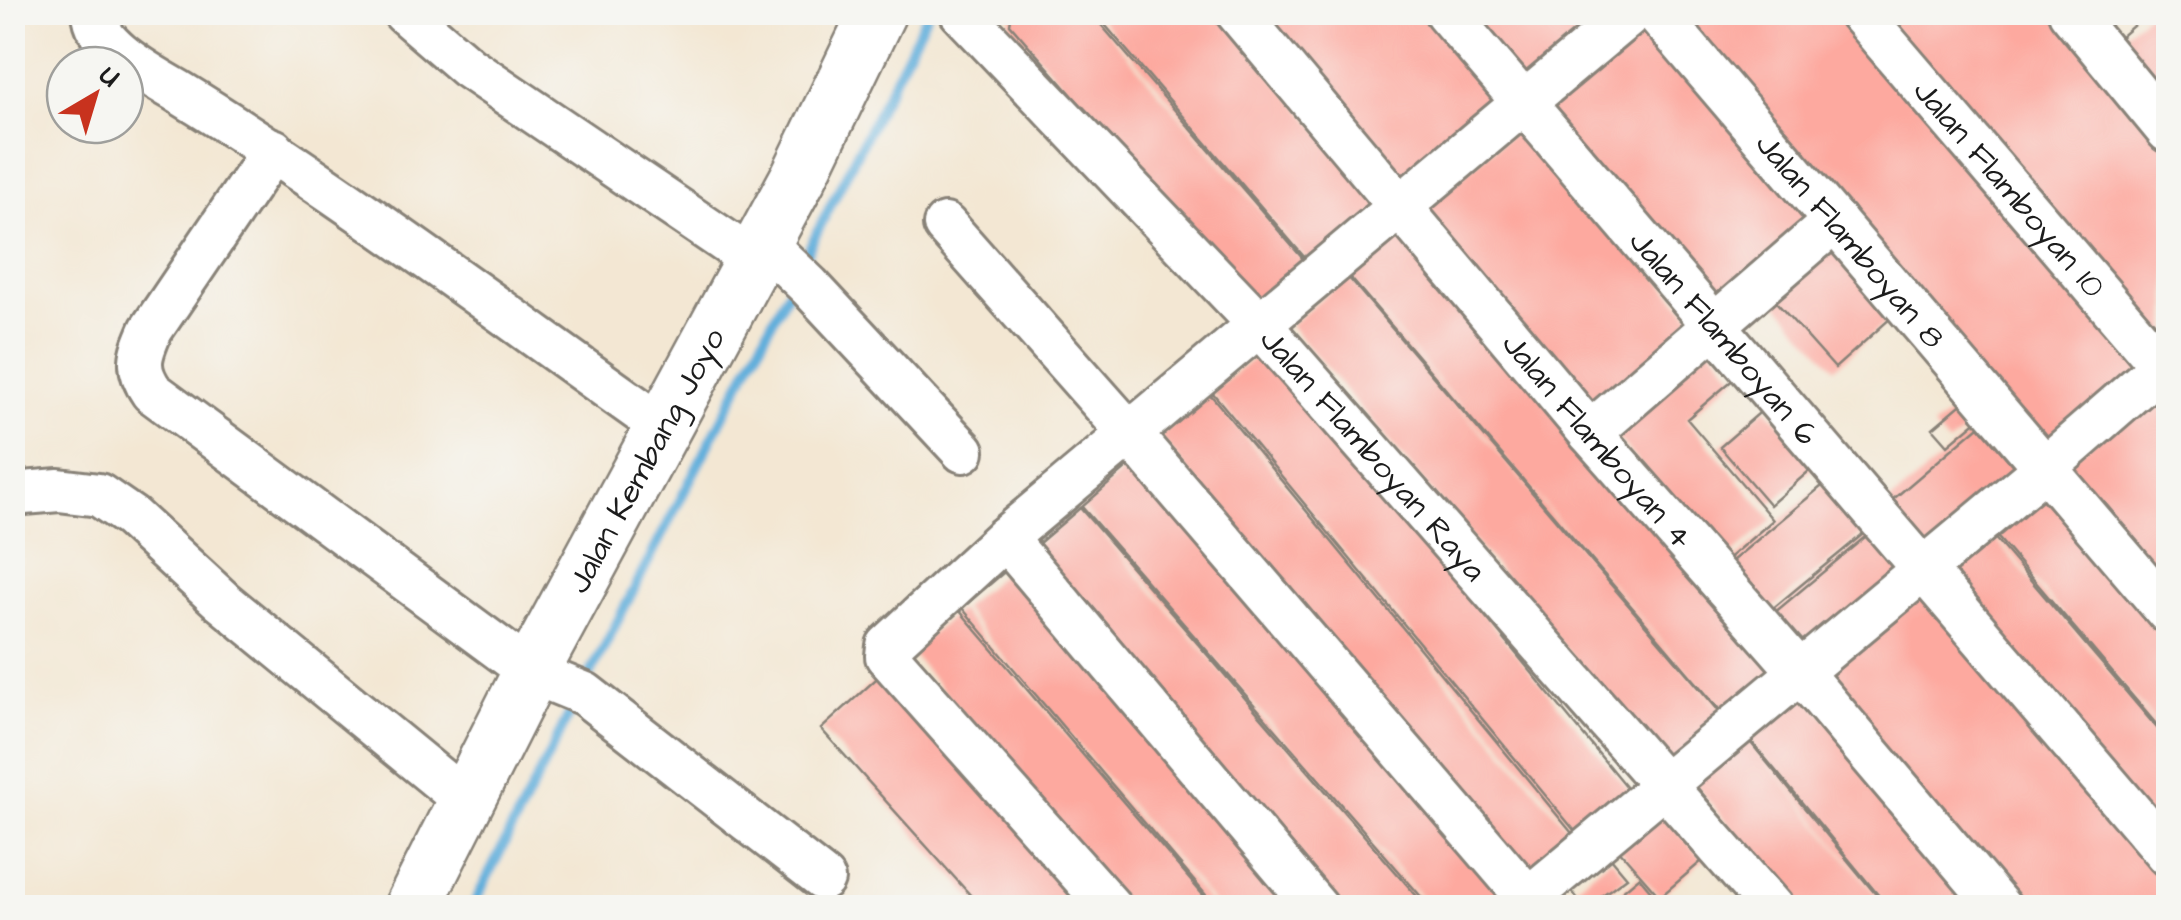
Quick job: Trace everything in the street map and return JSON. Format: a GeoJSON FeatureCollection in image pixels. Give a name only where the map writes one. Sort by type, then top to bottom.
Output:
{"type":"FeatureCollection","features":[{"type":"Feature","properties":{"kind":"main road","name":"Jalan Kembang Joyo"},"geometry":{"type":"LineString","coordinates":[[412,908],[531,672],[758,251],[878,12]]}},
{"type":"Feature","properties":{"kind":"street"},"geometry":{"type":"LineString","coordinates":[[94,12],[95,27],[102,39],[150,74],[274,150],[664,428]]}},
{"type":"Feature","properties":{"kind":"street"},"geometry":{"type":"LineString","coordinates":[[404,12],[468,67],[809,286],[963,450]]}},
{"type":"Feature","properties":{"kind":"street","name":"Jalan Flamboyan 4"},"geometry":{"type":"LineString","coordinates":[[1236,12],[1590,433],[2000,908]]}},
{"type":"Feature","properties":{"kind":"street","name":"Jalan Flamboyan 6"},"geometry":{"type":"LineString","coordinates":[[1446,12],[2168,855]]}},
{"type":"Feature","properties":{"kind":"street"},"geometry":{"type":"LineString","coordinates":[[1112,908],[887,656],[893,640],[1004,538],[1632,12]]}},
{"type":"Feature","properties":{"kind":"street","name":"Jalan Flamboyan 8"},"geometry":{"type":"LineString","coordinates":[[1656,12],[2168,612]]}},
{"type":"Feature","properties":{"kind":"street","name":"Jalan Flamboyan 10"},"geometry":{"type":"LineString","coordinates":[[1859,12],[2166,367]]}},
{"type":"Feature","properties":{"kind":"street"},"geometry":{"type":"LineString","coordinates":[[2070,12],[2168,130]]}},
{"type":"Feature","properties":{"kind":"street","name":"Jalan Flamboyan Raya"},"geometry":{"type":"LineString","coordinates":[[979,21],[1261,326],[1772,908]]}},
{"type":"Feature","properties":{"kind":"street"},"geometry":{"type":"LineString","coordinates":[[274,150],[151,330],[139,356],[140,375],[168,407],[531,672],[585,694],[823,878]]}},
{"type":"Feature","properties":{"kind":"street"},"geometry":{"type":"LineString","coordinates":[[1590,433],[1834,221]]}},
{"type":"Feature","properties":{"kind":"street"},"geometry":{"type":"LineString","coordinates":[[945,224],[1130,434],[1522,903],[2166,367]]}},
{"type":"Feature","properties":{"kind":"street"},"geometry":{"type":"LineString","coordinates":[[12,494],[59,490],[99,496],[131,518],[222,601],[466,802]]}},
{"type":"Feature","properties":{"kind":"street"},"geometry":{"type":"LineString","coordinates":[[1004,538],[1317,908]]}},
{"type":"Feature","properties":{"kind":"building"},"geometry":{"type":"Polygon","coordinates":[[[1012,12],[1090,12],[1310,267],[1260,310],[1010,24],[1012,12]]]}},
{"type":"Feature","properties":{"kind":"building"},"geometry":{"type":"Polygon","coordinates":[[[1094,12],[1218,12],[1383,206],[1312,266],[1094,12]]]}},
{"type":"Feature","properties":{"kind":"building"},"geometry":{"type":"Polygon","coordinates":[[[1246,12],[1426,12],[1507,106],[1403,195],[1246,12]]]}},
{"type":"Feature","properties":{"kind":"building"},"geometry":{"type":"Polygon","coordinates":[[[1455,12],[1616,12],[1524,92],[1455,12]]]}},
{"type":"Feature","properties":{"kind":"building"},"geometry":{"type":"Polygon","coordinates":[[[1668,12],[1848,12],[2148,366],[2043,455],[1668,12]]]}},
{"type":"Feature","properties":{"kind":"building"},"geometry":{"type":"Polygon","coordinates":[[[1880,12],[2054,12],[2168,149],[2168,355],[1880,12]]]}},
{"type":"Feature","properties":{"kind":"building"},"geometry":{"type":"Polygon","coordinates":[[[2149,12],[2168,12],[2168,84],[2156,95],[2111,45],[2149,12]]]}},
{"type":"Feature","properties":{"kind":"building"},"geometry":{"type":"Polygon","coordinates":[[[1647,17],[1822,221],[1713,313],[1539,109],[1647,17]]]}},
{"type":"Feature","properties":{"kind":"building"},"geometry":{"type":"Polygon","coordinates":[[[1526,122],[1698,324],[1590,416],[1418,213],[1526,122]]]}},
{"type":"Feature","properties":{"kind":"building"},"geometry":{"type":"Polygon","coordinates":[[[1403,230],[1779,671],[1725,716],[1349,276],[1403,230]]]}},
{"type":"Feature","properties":{"kind":"building"},"geometry":{"type":"Polygon","coordinates":[[[1836,235],[1901,309],[1835,368],[1769,294],[1836,235]]]}},
{"type":"Feature","properties":{"kind":"building"},"geometry":{"type":"Polygon","coordinates":[[[1348,277],[1724,717],[1666,767],[1290,325],[1348,277]]]}},
{"type":"Feature","properties":{"kind":"building"},"geometry":{"type":"Polygon","coordinates":[[[1709,345],[1736,377],[1687,419],[1773,520],[1724,562],[1610,430],[1709,345]]]}},
{"type":"Feature","properties":{"kind":"building"},"geometry":{"type":"Polygon","coordinates":[[[1265,349],[1631,793],[1579,836],[1212,392],[1265,349]]]}},
{"type":"Feature","properties":{"kind":"building"},"geometry":{"type":"Polygon","coordinates":[[[2168,388],[2168,599],[2058,467],[2168,388]]]}},
{"type":"Feature","properties":{"kind":"building"},"geometry":{"type":"Polygon","coordinates":[[[1210,394],[1576,838],[1526,879],[1159,436],[1210,394]]]}},
{"type":"Feature","properties":{"kind":"building"},"geometry":{"type":"Polygon","coordinates":[[[1966,400],[1980,418],[1948,445],[1933,428],[1966,400]]]}},
{"type":"Feature","properties":{"kind":"building"},"geometry":{"type":"Polygon","coordinates":[[[1766,407],[1816,465],[1770,505],[1720,447],[1766,407]]]}},
{"type":"Feature","properties":{"kind":"building"},"geometry":{"type":"Polygon","coordinates":[[[1979,426],[2021,475],[1927,557],[1884,507],[1979,426]]]}},
{"type":"Feature","properties":{"kind":"building"},"geometry":{"type":"Polygon","coordinates":[[[1135,461],[1513,896],[1500,908],[1431,908],[1082,507],[1135,461]]]}},
{"type":"Feature","properties":{"kind":"building"},"geometry":{"type":"Polygon","coordinates":[[[1828,481],[1869,529],[1766,614],[1726,566],[1828,481]]]}},
{"type":"Feature","properties":{"kind":"building"},"geometry":{"type":"Polygon","coordinates":[[[2042,482],[2168,630],[2168,738],[1989,527],[2042,482]]]}},
{"type":"Feature","properties":{"kind":"building"},"geometry":{"type":"Polygon","coordinates":[[[1080,508],[1427,908],[1330,908],[1024,556],[1080,508]]]}},
{"type":"Feature","properties":{"kind":"building"},"geometry":{"type":"Polygon","coordinates":[[[1987,529],[2168,741],[2168,850],[1934,574],[1987,529]]]}},
{"type":"Feature","properties":{"kind":"building"},"geometry":{"type":"Polygon","coordinates":[[[1871,532],[1906,574],[1803,659],[1768,618],[1871,532]]]}},
{"type":"Feature","properties":{"kind":"building"},"geometry":{"type":"Polygon","coordinates":[[[1009,568],[1298,908],[1217,908],[962,608],[1009,568]]]}},
{"type":"Feature","properties":{"kind":"building"},"geometry":{"type":"Polygon","coordinates":[[[1923,590],[2168,874],[2168,908],[2011,908],[1816,682],[1923,590]]]}},
{"type":"Feature","properties":{"kind":"building"},"geometry":{"type":"Polygon","coordinates":[[[959,610],[1214,908],[1128,908],[910,652],[959,610]]]}},
{"type":"Feature","properties":{"kind":"building"},"geometry":{"type":"Polygon","coordinates":[[[886,670],[1099,908],[982,908],[821,729],[886,670]]]}},
{"type":"Feature","properties":{"kind":"building"},"geometry":{"type":"Polygon","coordinates":[[[1803,690],[1983,908],[1889,908],[1747,736],[1803,690]]]}},
{"type":"Feature","properties":{"kind":"building"},"geometry":{"type":"Polygon","coordinates":[[[1746,737],[1887,908],[1797,908],[1692,781],[1746,737]]]}},
{"type":"Feature","properties":{"kind":"building"},"geometry":{"type":"Polygon","coordinates":[[[1661,812],[1703,860],[1660,897],[1618,849],[1661,812]]]}},
{"type":"Feature","properties":{"kind":"building"},"geometry":{"type":"Polygon","coordinates":[[[1611,858],[1627,877],[1585,908],[1571,890],[1611,858]]]}},
{"type":"Feature","properties":{"kind":"building"},"geometry":{"type":"Polygon","coordinates":[[[1639,877],[1665,908],[1602,908],[1639,877]]]}},
{"type":"Feature","properties":{"kind":"waterway"},"geometry":{"type":"LineString","coordinates":[[800,266],[928,12]]}},
{"type":"Feature","properties":{"kind":"waterway"},"geometry":{"type":"LineString","coordinates":[[585,684],[793,281]]}},
{"type":"Feature","properties":{"kind":"waterway"},"geometry":{"type":"LineString","coordinates":[[472,908],[577,699]]}}]}
